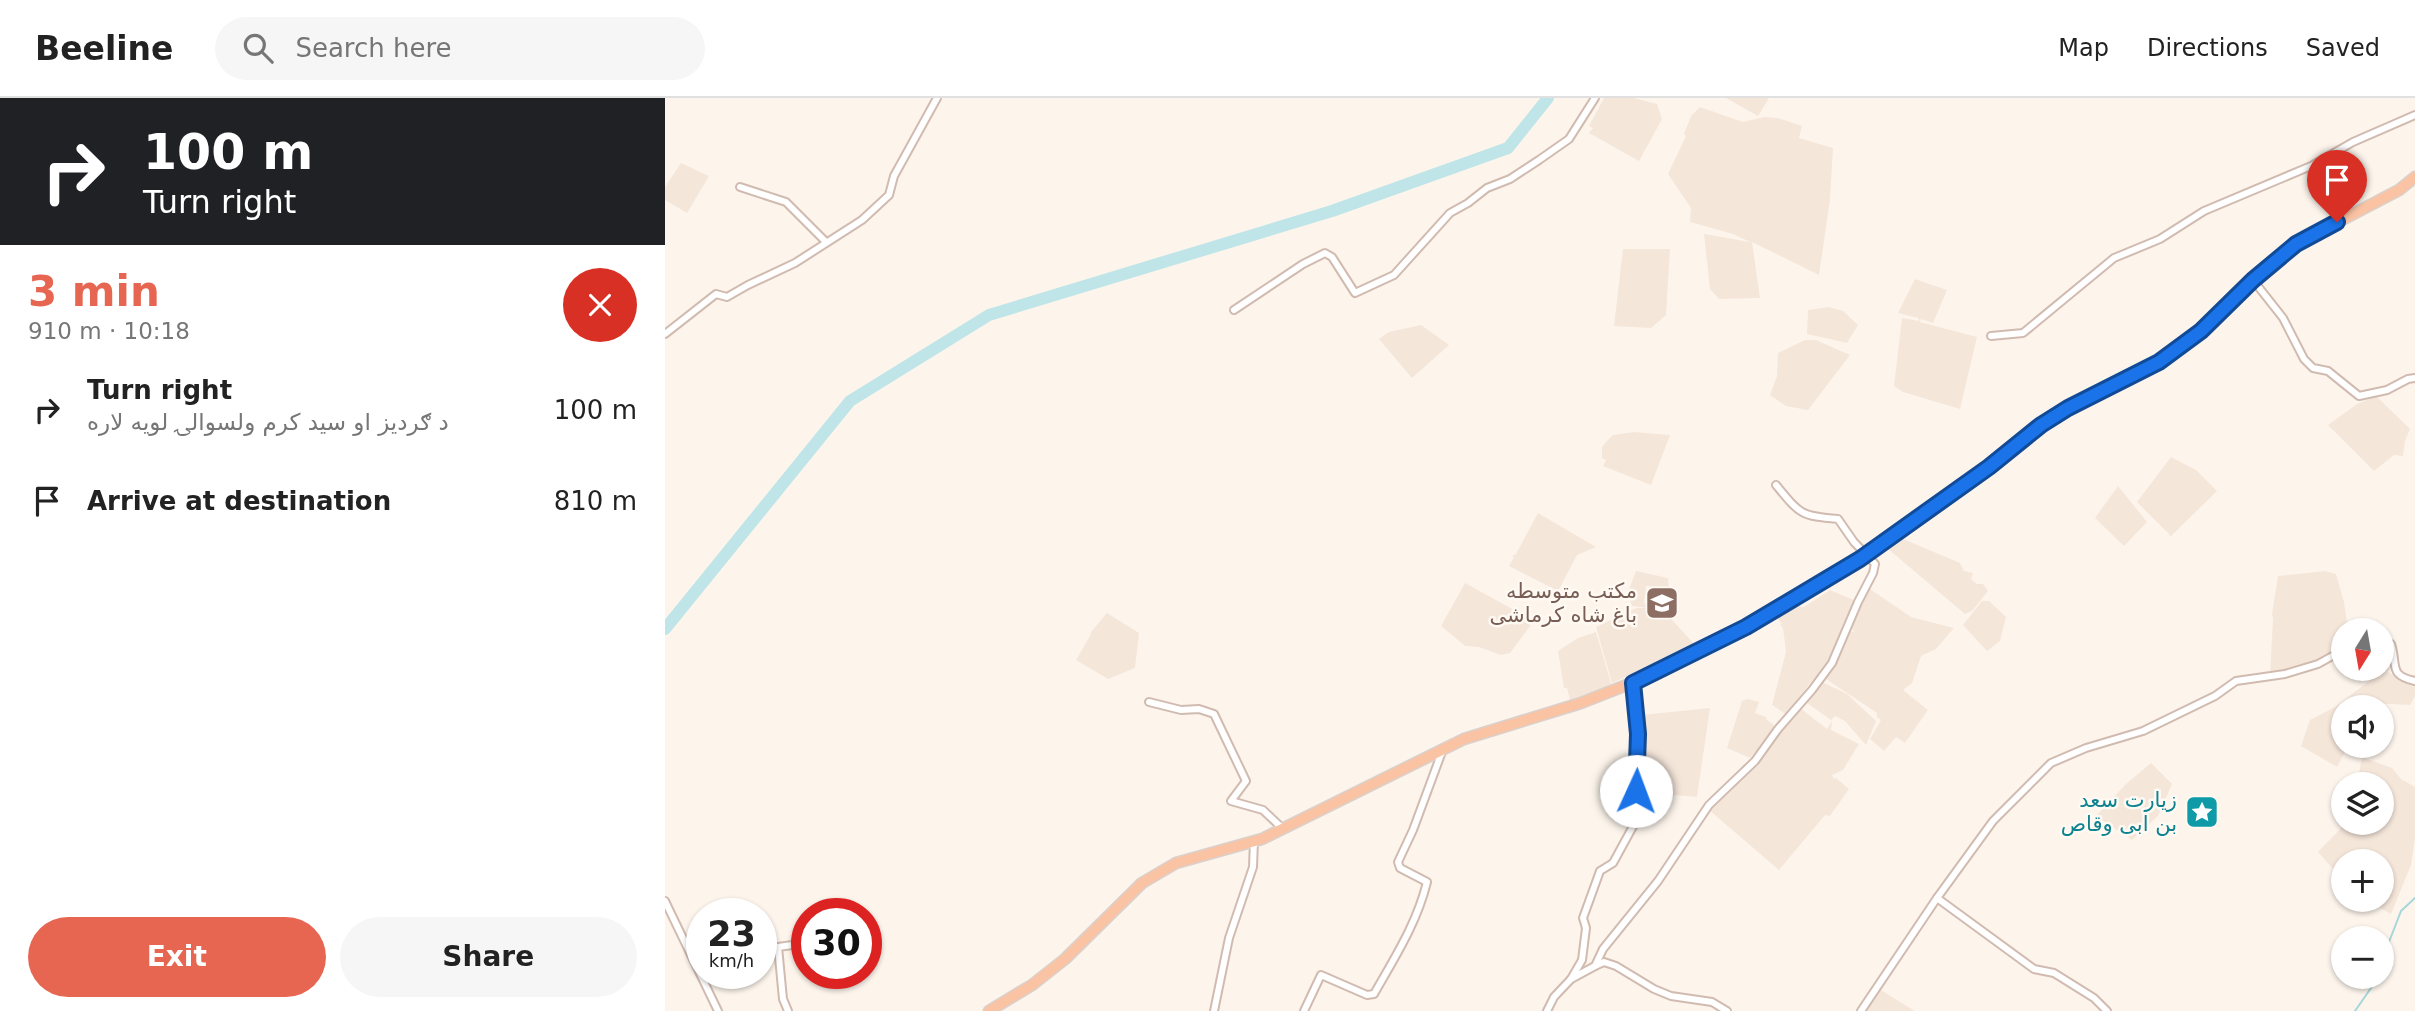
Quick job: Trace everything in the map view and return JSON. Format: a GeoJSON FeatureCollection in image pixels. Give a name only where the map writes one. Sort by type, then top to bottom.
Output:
{"type":"FeatureCollection","features":[{"type":"Feature","properties":{"kind":"highway"},"geometry":{"type":"LineString","coordinates":[[989,1011],[1032,985],[1065,959],[1142,883],[1176,863],[1254,842],[1464,739],[1581,703],[1633,683],[1746,627],[1867,554],[1989,467],[2041,425],[2068,408],[2159,362],[2201,331],[2253,280],[2296,244],[2399,190],[2415,177]]}},
{"type":"Feature","properties":{"kind":"street"},"geometry":{"type":"LineString","coordinates":[[665,334],[716,294],[727,297],[795,264],[862,220],[889,195],[894,176],[936,98]]}},
{"type":"Feature","properties":{"kind":"street"},"geometry":{"type":"LineString","coordinates":[[1234,310],[1303,264],[1325,253],[1332,257],[1355,293],[1394,275],[1450,213],[1487,188],[1510,179],[1569,139],[1595,98]]}},
{"type":"Feature","properties":{"kind":"street"},"geometry":{"type":"LineString","coordinates":[[1991,336],[2023,333],[2114,258],[2160,239],[2204,211],[2311,166],[2353,142],[2415,115]]}},
{"type":"Feature","properties":{"kind":"street"},"geometry":{"type":"LineString","coordinates":[[740,187],[786,202],[826,242]]}},
{"type":"Feature","properties":{"kind":"street"},"geometry":{"type":"LineString","coordinates":[[2253,280],[2283,318],[2304,359],[2313,368],[2328,371],[2359,396],[2387,390],[2415,377]]}},
{"type":"Feature","properties":{"kind":"street"},"geometry":{"type":"LineString","coordinates":[[1595,966],[1603,949],[1658,881],[1709,805],[1755,761],[1832,663],[1873,573],[1875,564],[1854,542],[1838,519],[1807,516],[1795,509],[1776,485]]}},
{"type":"Feature","properties":{"kind":"street"},"geometry":{"type":"LineString","coordinates":[[1861,1011],[1993,821],[2052,763],[2086,748],[2143,731],[2215,696],[2236,681],[2285,674],[2318,664],[2331,657]]}},
{"type":"Feature","properties":{"kind":"street"},"geometry":{"type":"LineString","coordinates":[[2394,663],[2395,672],[2400,678],[2415,681]]}},
{"type":"Feature","properties":{"kind":"street"},"geometry":{"type":"LineString","coordinates":[[1547,1011],[1554,997],[1571,979],[1582,960],[1586,928],[1583,918],[1600,871],[1613,863],[1620,854],[1622,844],[1637,819],[1638,734],[1633,683]]}},
{"type":"Feature","properties":{"kind":"street"},"geometry":{"type":"LineString","coordinates":[[1149,702],[1181,710],[1199,709],[1214,714],[1246,780],[1231,801],[1263,810],[1283,829]]}},
{"type":"Feature","properties":{"kind":"street"},"geometry":{"type":"LineString","coordinates":[[1304,1011],[1321,975],[1367,995],[1374,994],[1413,925],[1427,882],[1400,868],[1398,862],[1443,750]]}},
{"type":"Feature","properties":{"kind":"street"},"geometry":{"type":"LineString","coordinates":[[1214,1011],[1219,998],[1229,938],[1252,867],[1254,842]]}},
{"type":"Feature","properties":{"kind":"street"},"geometry":{"type":"LineString","coordinates":[[1937,898],[2034,969],[2054,973],[2094,998],[2107,1011]]}},
{"type":"Feature","properties":{"kind":"street"},"geometry":{"type":"LineString","coordinates":[[665,901],[718,1011]]}},
{"type":"Feature","properties":{"kind":"street"},"geometry":{"type":"LineString","coordinates":[[788,1011],[783,999],[778,947],[791,945]]}},
{"type":"Feature","properties":{"kind":"street"},"geometry":{"type":"LineString","coordinates":[[1571,979],[1604,962],[1671,996],[1712,1002],[1727,1011]]}},
{"type":"Feature","properties":{"kind":"shaded area"},"geometry":{"type":"Polygon","coordinates":[[[1604,98],[1634,98],[1657,104],[1662,119],[1639,161],[1589,133],[1593,128],[1589,126],[1604,98]]]}},
{"type":"Feature","properties":{"kind":"shaded area"},"geometry":{"type":"Polygon","coordinates":[[[1726,98],[1769,98],[1758,116],[1726,98]]]}},
{"type":"Feature","properties":{"kind":"shaded area"},"geometry":{"type":"Polygon","coordinates":[[[1700,107],[1743,122],[1764,117],[1778,118],[1802,126],[1799,138],[1833,148],[1830,200],[1819,275],[1752,242],[1760,298],[1719,299],[1710,289],[1704,234],[1750,242],[1733,234],[1690,222],[1691,208],[1668,174],[1686,136],[1684,134],[1691,116],[1700,107]]]}},
{"type":"Feature","properties":{"kind":"shaded area"},"geometry":{"type":"Polygon","coordinates":[[[681,163],[709,176],[687,213],[665,200],[665,187],[681,163]]]}},
{"type":"Feature","properties":{"kind":"shaded area"},"geometry":{"type":"Polygon","coordinates":[[[1623,249],[1670,249],[1666,315],[1651,328],[1614,326],[1623,249]]]}},
{"type":"Feature","properties":{"kind":"shaded area"},"geometry":{"type":"Polygon","coordinates":[[[1915,279],[1947,290],[1933,323],[1921,319],[1920,322],[1977,337],[1960,409],[1903,392],[1894,386],[1902,318],[1919,321],[1918,318],[1898,313],[1915,279]]]}},
{"type":"Feature","properties":{"kind":"shaded area"},"geometry":{"type":"Polygon","coordinates":[[[1829,307],[1843,311],[1858,325],[1847,343],[1807,334],[1808,310],[1829,307]]]}},
{"type":"Feature","properties":{"kind":"shaded area"},"geometry":{"type":"Polygon","coordinates":[[[1421,325],[1449,345],[1412,378],[1379,339],[1389,332],[1421,325]]]}},
{"type":"Feature","properties":{"kind":"shaded area"},"geometry":{"type":"Polygon","coordinates":[[[1805,340],[1816,340],[1850,355],[1808,410],[1786,406],[1770,395],[1777,376],[1778,353],[1805,340]]]}},
{"type":"Feature","properties":{"kind":"shaded area"},"geometry":{"type":"Polygon","coordinates":[[[2376,396],[2410,429],[2403,456],[2394,455],[2374,471],[2328,425],[2357,404],[2376,396]]]}},
{"type":"Feature","properties":{"kind":"shaded area"},"geometry":{"type":"Polygon","coordinates":[[[1634,432],[1670,435],[1651,485],[1603,466],[1606,460],[1602,458],[1602,447],[1606,442],[1613,435],[1634,432]]]}},
{"type":"Feature","properties":{"kind":"shaded area"},"geometry":{"type":"Polygon","coordinates":[[[2171,457],[2196,470],[2217,491],[2170,537],[2137,502],[2171,457]]]}},
{"type":"Feature","properties":{"kind":"shaded area"},"geometry":{"type":"Polygon","coordinates":[[[2118,486],[2147,522],[2124,546],[2095,518],[2118,486]]]}},
{"type":"Feature","properties":{"kind":"shaded area"},"geometry":{"type":"Polygon","coordinates":[[[1538,513],[1596,547],[1577,555],[1558,591],[1509,566],[1514,557],[1512,556],[1516,554],[1538,513]]]}},
{"type":"Feature","properties":{"kind":"shaded area"},"geometry":{"type":"Polygon","coordinates":[[[1901,538],[1960,563],[1964,571],[1973,573],[1971,579],[1977,584],[1983,584],[1988,591],[1972,611],[1965,614],[1887,548],[1901,538]]]}},
{"type":"Feature","properties":{"kind":"shaded area"},"geometry":{"type":"Polygon","coordinates":[[[1636,571],[1668,578],[1669,588],[1646,586],[1644,603],[1652,609],[1662,609],[1696,646],[1612,683],[1596,627],[1636,608],[1648,608],[1632,606],[1630,600],[1625,600],[1636,571]]]}},
{"type":"Feature","properties":{"kind":"shaded area"},"geometry":{"type":"Polygon","coordinates":[[[2325,571],[2336,574],[2346,618],[2331,618],[2331,654],[2327,658],[2296,669],[2270,674],[2272,614],[2278,576],[2325,571]]]}},
{"type":"Feature","properties":{"kind":"shaded area"},"geometry":{"type":"Polygon","coordinates":[[[1465,583],[1534,621],[1510,653],[1501,655],[1479,647],[1465,646],[1441,626],[1465,583]]]}},
{"type":"Feature","properties":{"kind":"shaded area"},"geometry":{"type":"Polygon","coordinates":[[[1867,587],[1911,617],[1954,628],[1936,649],[1921,656],[1912,683],[1903,690],[1928,710],[1905,743],[1896,737],[1884,751],[1870,739],[1881,720],[1877,713],[1823,677],[1843,648],[1840,646],[1832,662],[1810,683],[1787,715],[1772,705],[1786,652],[1783,628],[1780,625],[1782,624],[1771,611],[1787,605],[1804,607],[1830,590],[1856,601],[1845,632],[1839,638],[1839,645],[1849,631],[1855,632],[1849,626],[1867,587]]]}},
{"type":"Feature","properties":{"kind":"shaded area"},"geometry":{"type":"Polygon","coordinates":[[[1982,601],[1989,601],[2006,617],[2000,641],[1987,651],[1963,625],[1982,601]]]}},
{"type":"Feature","properties":{"kind":"shaded area"},"geometry":{"type":"Polygon","coordinates":[[[1107,613],[1139,633],[1135,668],[1108,679],[1076,660],[1091,632],[1107,613]]]}},
{"type":"Feature","properties":{"kind":"shaded area"},"geometry":{"type":"Polygon","coordinates":[[[1596,632],[1613,690],[1570,700],[1567,688],[1564,688],[1558,651],[1578,638],[1596,632]]]}},
{"type":"Feature","properties":{"kind":"shaded area"},"geometry":{"type":"Polygon","coordinates":[[[2394,675],[2415,684],[2415,696],[2410,705],[2394,704],[2394,695],[2351,695],[2369,681],[2394,681],[2394,675]]]}},
{"type":"Feature","properties":{"kind":"shaded area"},"geometry":{"type":"Polygon","coordinates":[[[1820,681],[1847,694],[1876,721],[1866,745],[1845,721],[1835,716],[1831,720],[1800,698],[1820,681]]]}},
{"type":"Feature","properties":{"kind":"shaded area"},"geometry":{"type":"Polygon","coordinates":[[[1748,699],[1759,702],[1755,713],[1766,717],[1774,725],[1764,746],[1796,709],[1800,708],[1827,729],[1832,721],[1831,730],[1859,744],[1843,770],[1832,775],[1849,789],[1830,816],[1825,815],[1779,870],[1709,810],[1727,789],[1731,791],[1759,757],[1763,756],[1762,749],[1750,758],[1727,748],[1742,701],[1748,699]]]}},
{"type":"Feature","properties":{"kind":"shaded area"},"geometry":{"type":"Polygon","coordinates":[[[1710,708],[1697,797],[1639,792],[1637,765],[1643,736],[1642,715],[1710,708]]]}},
{"type":"Feature","properties":{"kind":"shaded area"},"geometry":{"type":"Polygon","coordinates":[[[2331,709],[2331,758],[2342,758],[2337,767],[2301,746],[2310,720],[2331,709]]]}},
{"type":"Feature","properties":{"kind":"shaded area"},"geometry":{"type":"Polygon","coordinates":[[[2362,758],[2365,758],[2392,768],[2401,779],[2415,787],[2415,838],[2411,865],[2394,907],[2394,849],[2331,849],[2331,867],[2318,852],[2334,835],[2394,835],[2394,772],[2359,772],[2362,758]]]}},
{"type":"Feature","properties":{"kind":"shaded area"},"geometry":{"type":"Polygon","coordinates":[[[2151,763],[2172,784],[2158,816],[2132,840],[2096,816],[2126,784],[2151,763]]]}},
{"type":"Feature","properties":{"kind":"shaded area"},"geometry":{"type":"Polygon","coordinates":[[[1876,987],[1915,1011],[1864,1011],[1876,987]]]}},
{"type":"Feature","properties":{"kind":"waterway"},"geometry":{"type":"LineString","coordinates":[[665,629],[850,401],[989,315],[1332,211],[1508,148],[1548,98]]}},
{"type":"Feature","properties":{"kind":"waterway"},"geometry":{"type":"LineString","coordinates":[[2394,929],[2401,911],[2415,898]]}},
{"type":"Feature","properties":{"kind":"waterway"},"geometry":{"type":"LineString","coordinates":[[2355,1011],[2370,989]]}},
{"type":"Feature","properties":{"kind":"place","name":"مکتب متوسطه باغ شاه کرماشی"},"geometry":{"type":"Point","coordinates":[1662,603]}},
{"type":"Feature","properties":{"kind":"place","name":"زیارت سعد بن ابی وقاص"},"geometry":{"type":"Point","coordinates":[2202,812]}},
{"type":"Feature","properties":{"kind":"route"},"geometry":{"type":"LineString","coordinates":[[1636,791],[1638,734],[1633,683],[1746,627],[1860,559],[1989,467],[2041,425],[2068,408],[2159,362],[2201,331],[2253,280],[2296,244],[2337,222]]}}]}
